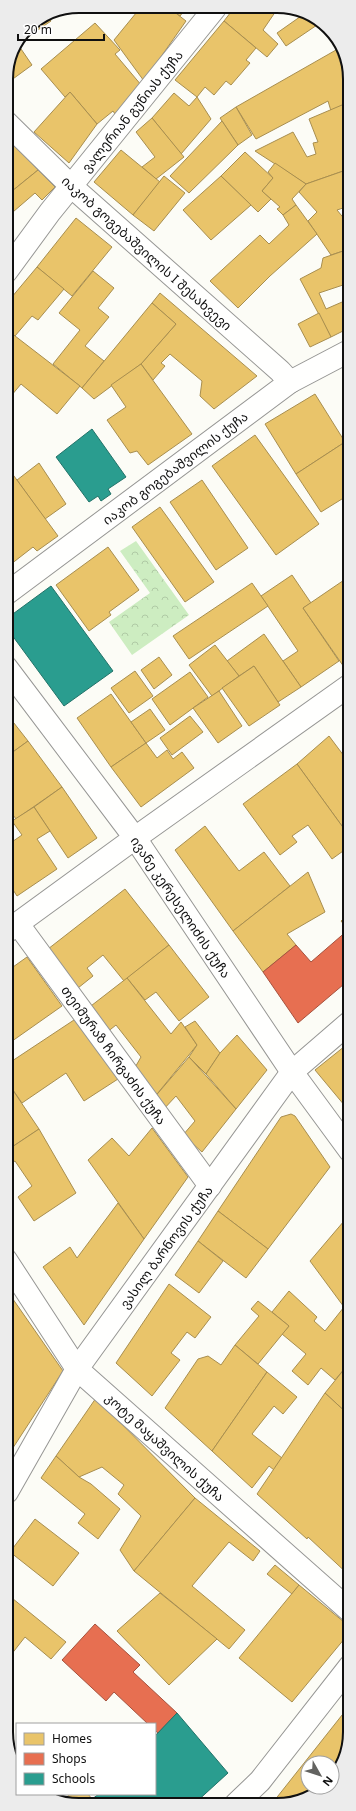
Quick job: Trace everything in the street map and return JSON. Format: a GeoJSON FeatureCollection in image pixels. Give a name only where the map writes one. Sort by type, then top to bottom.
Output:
{"type":"FeatureCollection","features":[{"type":"Feature","properties":{"kind":"street","name":"ვალერიან გუნიას ქუჩა"},"geometry":{"type":"LineString","coordinates":[[13,263],[71,186],[211,13]]}},
{"type":"Feature","properties":{"kind":"street","name":"იაკობ გოგებაშვილის I შესახვევი"},"geometry":{"type":"LineString","coordinates":[[13,129],[71,186],[280,371],[290,382]]}},
{"type":"Feature","properties":{"kind":"street","name":"იაკობ გოგებაშვილის ქუჩა"},"geometry":{"type":"LineString","coordinates":[[13,589],[290,382],[343,355]]}},
{"type":"Feature","properties":{"kind":"street","name":"ივანე კერესელიძის ქუჩა"},"geometry":{"type":"LineString","coordinates":[[13,676],[135,838],[292,1072],[343,1141]]}},
{"type":"Feature","properties":{"kind":"street"},"geometry":{"type":"LineString","coordinates":[[13,927],[135,838],[343,690]]}},
{"type":"Feature","properties":{"kind":"street","name":"თეიმურაზ ჩირგაძის ქუჩა"},"geometry":{"type":"LineString","coordinates":[[13,929],[210,1186]]}},
{"type":"Feature","properties":{"kind":"street","name":"ვასილ ბარნოვის ქუჩა"},"geometry":{"type":"LineString","coordinates":[[13,1480],[77,1369],[292,1072],[343,1028]]}},
{"type":"Feature","properties":{"kind":"street","name":"კოტე მაყაშვილის ქუჩა"},"geometry":{"type":"LineString","coordinates":[[13,1271],[77,1369],[343,1605]]}},
{"type":"Feature","properties":{"kind":"street"},"geometry":{"type":"LineString","coordinates":[[242,1798],[260,1781],[343,1675]]}},
{"type":"Feature","properties":{"kind":"street"},"geometry":{"type":"LineString","coordinates":[[260,1781],[261,1798]]}},
{"type":"Feature","properties":{"kind":"green space"},"geometry":{"type":"Polygon","coordinates":[[[136,541],[189,615],[132,655],[109,622],[150,593],[120,551],[136,541]]]}},
{"type":"Feature","properties":{"kind":"building: Homes"},"geometry":{"type":"Polygon","coordinates":[[[136,13],[176,13],[186,21],[144,81],[114,40],[136,13]]]}},
{"type":"Feature","properties":{"kind":"building: Homes"},"geometry":{"type":"Polygon","coordinates":[[[230,13],[275,13],[263,30],[278,44],[267,57],[224,21],[230,13]]]}},
{"type":"Feature","properties":{"kind":"building: Homes"},"geometry":{"type":"Polygon","coordinates":[[[300,17],[316,26],[286,46],[277,33],[300,17]]]}},
{"type":"Feature","properties":{"kind":"building: Homes"},"geometry":{"type":"Polygon","coordinates":[[[50,20],[51,21],[30,35],[35,29],[50,20]]]}},
{"type":"Feature","properties":{"kind":"building: Homes"},"geometry":{"type":"Polygon","coordinates":[[[224,21],[256,48],[246,60],[250,63],[231,85],[226,81],[214,95],[205,87],[197,97],[175,80],[224,21]]]}},
{"type":"Feature","properties":{"kind":"building: Homes"},"geometry":{"type":"Polygon","coordinates":[[[95,23],[120,50],[115,54],[142,86],[124,102],[126,105],[115,114],[113,111],[97,124],[70,92],[65,97],[41,69],[95,23]]]}},
{"type":"Feature","properties":{"kind":"building: Homes"},"geometry":{"type":"Polygon","coordinates":[[[21,49],[32,65],[13,79],[15,62],[21,49]]]}},
{"type":"Feature","properties":{"kind":"building: Homes"},"geometry":{"type":"Polygon","coordinates":[[[336,50],[342,66],[343,105],[331,111],[328,101],[256,139],[236,107],[336,50]]]}},
{"type":"Feature","properties":{"kind":"building: Homes"},"geometry":{"type":"Polygon","coordinates":[[[70,92],[97,124],[69,163],[34,132],[70,92]]]}},
{"type":"Feature","properties":{"kind":"building: Homes"},"geometry":{"type":"Polygon","coordinates":[[[174,93],[189,106],[197,97],[211,119],[181,154],[152,118],[174,93]]]}},
{"type":"Feature","properties":{"kind":"building: Homes"},"geometry":{"type":"Polygon","coordinates":[[[343,105],[343,171],[306,184],[255,151],[293,132],[307,157],[316,154],[313,143],[318,142],[309,119],[343,105]]]}},
{"type":"Feature","properties":{"kind":"building: Homes"},"geometry":{"type":"Polygon","coordinates":[[[236,107],[252,135],[238,145],[220,118],[236,107]]]}},
{"type":"Feature","properties":{"kind":"building: Homes"},"geometry":{"type":"Polygon","coordinates":[[[152,118],[184,157],[156,179],[142,167],[155,157],[136,132],[152,118]]]}},
{"type":"Feature","properties":{"kind":"building: Homes"},"geometry":{"type":"Polygon","coordinates":[[[222,121],[238,145],[189,193],[170,176],[222,121]]]}},
{"type":"Feature","properties":{"kind":"building: Homes"},"geometry":{"type":"Polygon","coordinates":[[[13,143],[38,170],[13,190],[13,143]]]}},
{"type":"Feature","properties":{"kind":"building: Homes"},"geometry":{"type":"Polygon","coordinates":[[[121,150],[160,182],[133,215],[94,182],[121,150]]]}},
{"type":"Feature","properties":{"kind":"building: Homes"},"geometry":{"type":"Polygon","coordinates":[[[245,152],[273,178],[262,191],[271,199],[258,212],[221,176],[245,152]]]}},
{"type":"Feature","properties":{"kind":"building: Homes"},"geometry":{"type":"Polygon","coordinates":[[[275,163],[306,184],[292,199],[296,205],[283,215],[277,209],[280,207],[262,191],[273,178],[268,172],[275,163]]]}},
{"type":"Feature","properties":{"kind":"building: Homes"},"geometry":{"type":"Polygon","coordinates":[[[38,170],[55,187],[42,200],[35,193],[13,212],[13,190],[38,170]]]}},
{"type":"Feature","properties":{"kind":"building: Homes"},"geometry":{"type":"Polygon","coordinates":[[[343,171],[343,208],[337,210],[343,217],[343,251],[331,255],[308,221],[317,212],[299,192],[306,184],[343,171]]]}},
{"type":"Feature","properties":{"kind":"building: Homes"},"geometry":{"type":"Polygon","coordinates":[[[164,176],[185,193],[154,231],[133,215],[164,176]]]}},
{"type":"Feature","properties":{"kind":"building: Homes"},"geometry":{"type":"Polygon","coordinates":[[[221,176],[251,205],[211,240],[183,210],[221,176]]]}},
{"type":"Feature","properties":{"kind":"building: Homes"},"geometry":{"type":"Polygon","coordinates":[[[296,205],[317,234],[270,276],[238,308],[210,281],[260,235],[269,244],[289,225],[283,215],[296,205]]]}},
{"type":"Feature","properties":{"kind":"building: Homes"},"geometry":{"type":"Polygon","coordinates":[[[76,218],[112,247],[72,296],[37,267],[76,218]]]}},
{"type":"Feature","properties":{"kind":"building: Homes"},"geometry":{"type":"Polygon","coordinates":[[[343,251],[343,285],[319,293],[326,309],[343,302],[343,331],[331,337],[300,279],[321,268],[323,258],[343,251]]]}},
{"type":"Feature","properties":{"kind":"building: Homes"},"geometry":{"type":"Polygon","coordinates":[[[37,267],[64,289],[38,320],[32,316],[15,336],[13,334],[13,296],[37,267]]]}},
{"type":"Feature","properties":{"kind":"building: Homes"},"geometry":{"type":"Polygon","coordinates":[[[93,271],[114,288],[98,308],[109,317],[85,346],[104,361],[82,388],[53,364],[80,330],[59,313],[93,271]]]}},
{"type":"Feature","properties":{"kind":"building: Homes"},"geometry":{"type":"Polygon","coordinates":[[[160,293],[257,376],[214,409],[200,396],[202,381],[170,354],[161,363],[165,366],[153,380],[141,364],[176,324],[152,303],[160,293]]]}},
{"type":"Feature","properties":{"kind":"building: Homes"},"geometry":{"type":"Polygon","coordinates":[[[152,303],[176,324],[141,364],[94,399],[82,388],[152,303]]]}},
{"type":"Feature","properties":{"kind":"building: Homes"},"geometry":{"type":"Polygon","coordinates":[[[319,313],[331,337],[310,347],[298,324],[319,313]]]}},
{"type":"Feature","properties":{"kind":"building: Homes"},"geometry":{"type":"Polygon","coordinates":[[[13,334],[80,386],[57,414],[21,384],[13,394],[13,334]]]}},
{"type":"Feature","properties":{"kind":"building: Homes"},"geometry":{"type":"Polygon","coordinates":[[[141,364],[192,434],[148,465],[137,451],[130,453],[107,420],[126,407],[111,385],[141,364]]]}},
{"type":"Feature","properties":{"kind":"building: Homes"},"geometry":{"type":"Polygon","coordinates":[[[315,394],[343,439],[343,443],[296,474],[265,424],[315,394]]]}},
{"type":"Feature","properties":{"kind":"building: Homes"},"geometry":{"type":"Polygon","coordinates":[[[255,435],[319,524],[276,555],[212,466],[255,435]]]}},
{"type":"Feature","properties":{"kind":"building: Homes"},"geometry":{"type":"Polygon","coordinates":[[[343,443],[343,498],[321,512],[296,474],[343,443]]]}},
{"type":"Feature","properties":{"kind":"building: Homes"},"geometry":{"type":"Polygon","coordinates":[[[39,463],[66,504],[45,519],[17,480],[39,463]]]}},
{"type":"Feature","properties":{"kind":"building: Homes"},"geometry":{"type":"Polygon","coordinates":[[[13,475],[58,536],[37,551],[33,547],[13,563],[13,475]]]}},
{"type":"Feature","properties":{"kind":"building: Homes"},"geometry":{"type":"Polygon","coordinates":[[[202,480],[248,548],[216,570],[170,502],[202,480]]]}},
{"type":"Feature","properties":{"kind":"building: Homes"},"geometry":{"type":"Polygon","coordinates":[[[160,507],[214,582],[185,602],[132,527],[160,507]]]}},
{"type":"Feature","properties":{"kind":"building: Homes"},"geometry":{"type":"Polygon","coordinates":[[[108,547],[139,590],[109,612],[111,615],[89,631],[56,585],[108,547]]]}},
{"type":"Feature","properties":{"kind":"building: Homes"},"geometry":{"type":"Polygon","coordinates":[[[292,575],[311,603],[303,608],[339,661],[301,687],[283,661],[298,651],[261,596],[292,575]]]}},
{"type":"Feature","properties":{"kind":"building: Homes"},"geometry":{"type":"Polygon","coordinates":[[[343,581],[343,666],[303,608],[343,581]]]}},
{"type":"Feature","properties":{"kind":"building: Homes"},"geometry":{"type":"Polygon","coordinates":[[[252,583],[268,606],[189,659],[173,636],[252,583]]]}},
{"type":"Feature","properties":{"kind":"building: Homes"},"geometry":{"type":"Polygon","coordinates":[[[264,634],[301,687],[278,702],[254,666],[239,676],[227,661],[264,634]]]}},
{"type":"Feature","properties":{"kind":"building: Homes"},"geometry":{"type":"Polygon","coordinates":[[[215,645],[239,676],[212,696],[189,665],[215,645]]]}},
{"type":"Feature","properties":{"kind":"building: Homes"},"geometry":{"type":"Polygon","coordinates":[[[159,657],[172,675],[154,689],[141,670],[159,657]]]}},
{"type":"Feature","properties":{"kind":"building: Homes"},"geometry":{"type":"Polygon","coordinates":[[[254,666],[280,705],[249,726],[222,688],[254,666]]]}},
{"type":"Feature","properties":{"kind":"building: Homes"},"geometry":{"type":"Polygon","coordinates":[[[135,671],[153,696],[129,713],[111,688],[135,671]]]}},
{"type":"Feature","properties":{"kind":"building: Homes"},"geometry":{"type":"Polygon","coordinates":[[[190,672],[208,697],[170,725],[152,699],[190,672]]]}},
{"type":"Feature","properties":{"kind":"building: Homes"},"geometry":{"type":"Polygon","coordinates":[[[219,691],[242,726],[218,743],[193,708],[219,691]]]}},
{"type":"Feature","properties":{"kind":"building: Homes"},"geometry":{"type":"Polygon","coordinates":[[[111,694],[146,743],[111,767],[77,718],[111,694]]]}},
{"type":"Feature","properties":{"kind":"building: Homes"},"geometry":{"type":"Polygon","coordinates":[[[150,709],[165,730],[146,743],[131,722],[150,709]]]}},
{"type":"Feature","properties":{"kind":"building: Homes"},"geometry":{"type":"Polygon","coordinates":[[[190,716],[203,732],[172,755],[160,738],[190,716]]]}},
{"type":"Feature","properties":{"kind":"building: Homes"},"geometry":{"type":"Polygon","coordinates":[[[13,722],[28,741],[13,752],[13,722]]]}},
{"type":"Feature","properties":{"kind":"building: Homes"},"geometry":{"type":"Polygon","coordinates":[[[329,736],[343,755],[343,827],[297,764],[329,736]]]}},
{"type":"Feature","properties":{"kind":"building: Homes"},"geometry":{"type":"Polygon","coordinates":[[[28,741],[62,787],[16,819],[13,815],[13,752],[28,741]]]}},
{"type":"Feature","properties":{"kind":"building: Homes"},"geometry":{"type":"Polygon","coordinates":[[[146,743],[157,758],[167,750],[173,759],[182,752],[194,768],[141,807],[111,767],[146,743]]]}},
{"type":"Feature","properties":{"kind":"building: Homes"},"geometry":{"type":"Polygon","coordinates":[[[297,764],[343,827],[343,851],[332,859],[308,825],[292,836],[297,842],[280,855],[243,804],[297,764]]]}},
{"type":"Feature","properties":{"kind":"building: Homes"},"geometry":{"type":"Polygon","coordinates":[[[62,787],[97,838],[68,858],[34,807],[62,787]]]}},
{"type":"Feature","properties":{"kind":"building: Homes"},"geometry":{"type":"Polygon","coordinates":[[[34,807],[50,831],[37,839],[57,869],[17,896],[13,890],[13,841],[22,835],[13,820],[34,807]]]}},
{"type":"Feature","properties":{"kind":"building: Homes"},"geometry":{"type":"Polygon","coordinates":[[[205,826],[239,871],[264,852],[290,886],[233,931],[175,850],[205,826]]]}},
{"type":"Feature","properties":{"kind":"building: Homes"},"geometry":{"type":"Polygon","coordinates":[[[308,872],[325,912],[287,934],[296,945],[263,972],[233,931],[308,872]]]}},
{"type":"Feature","properties":{"kind":"building: Homes"},"geometry":{"type":"Polygon","coordinates":[[[125,889],[169,945],[124,981],[103,955],[87,968],[93,976],[78,988],[48,949],[125,889]]]}},
{"type":"Feature","properties":{"kind":"building: Homes"},"geometry":{"type":"Polygon","coordinates":[[[169,945],[209,997],[179,1021],[156,992],[145,1000],[127,978],[169,945]]]}},
{"type":"Feature","properties":{"kind":"building: Homes"},"geometry":{"type":"Polygon","coordinates":[[[27,957],[62,1006],[13,1040],[13,967],[27,957]]]}},
{"type":"Feature","properties":{"kind":"building: Homes"},"geometry":{"type":"Polygon","coordinates":[[[127,978],[171,1034],[181,1022],[197,1045],[153,1099],[133,1071],[141,1057],[116,1025],[106,1033],[87,1009],[127,978]]]}},
{"type":"Feature","properties":{"kind":"building: Homes"},"geometry":{"type":"Polygon","coordinates":[[[77,1018],[118,1079],[84,1101],[66,1073],[22,1103],[13,1090],[13,1060],[77,1018]]]}},
{"type":"Feature","properties":{"kind":"building: Homes"},"geometry":{"type":"Polygon","coordinates":[[[195,1021],[220,1053],[206,1074],[189,1057],[197,1045],[185,1027],[195,1021]]]}},
{"type":"Feature","properties":{"kind":"building: Homes"},"geometry":{"type":"Polygon","coordinates":[[[237,1035],[267,1070],[236,1109],[206,1074],[220,1053],[237,1035]]]}},
{"type":"Feature","properties":{"kind":"building: Homes"},"geometry":{"type":"Polygon","coordinates":[[[343,1048],[343,1104],[315,1070],[343,1048]]]}},
{"type":"Feature","properties":{"kind":"building: Homes"},"geometry":{"type":"Polygon","coordinates":[[[189,1057],[236,1109],[202,1152],[183,1135],[195,1121],[176,1096],[162,1111],[153,1099],[189,1057]]]}},
{"type":"Feature","properties":{"kind":"building: Homes"},"geometry":{"type":"Polygon","coordinates":[[[13,1090],[39,1129],[13,1146],[13,1090]]]}},
{"type":"Feature","properties":{"kind":"building: Homes"},"geometry":{"type":"Polygon","coordinates":[[[291,1114],[295,1116],[330,1167],[268,1249],[218,1211],[281,1117],[291,1114]]]}},
{"type":"Feature","properties":{"kind":"building: Homes"},"geometry":{"type":"Polygon","coordinates":[[[152,1128],[188,1177],[144,1239],[88,1160],[112,1138],[129,1156],[152,1128]]]}},
{"type":"Feature","properties":{"kind":"building: Homes"},"geometry":{"type":"Polygon","coordinates":[[[39,1129],[76,1193],[34,1221],[18,1197],[32,1186],[15,1161],[13,1162],[13,1146],[39,1129]]]}},
{"type":"Feature","properties":{"kind":"building: Homes"},"geometry":{"type":"Polygon","coordinates":[[[118,1203],[144,1239],[84,1325],[43,1267],[70,1247],[77,1258],[118,1203]]]}},
{"type":"Feature","properties":{"kind":"building: Homes"},"geometry":{"type":"Polygon","coordinates":[[[218,1211],[268,1249],[246,1278],[198,1241],[218,1211]]]}},
{"type":"Feature","properties":{"kind":"building: Homes"},"geometry":{"type":"Polygon","coordinates":[[[343,1222],[343,1306],[310,1261],[343,1222]]]}},
{"type":"Feature","properties":{"kind":"building: Homes"},"geometry":{"type":"Polygon","coordinates":[[[198,1241],[223,1261],[199,1293],[175,1275],[198,1241]]]}},
{"type":"Feature","properties":{"kind":"building: Homes"},"geometry":{"type":"Polygon","coordinates":[[[169,1284],[211,1317],[195,1338],[187,1332],[171,1353],[180,1360],[152,1396],[116,1363],[169,1284]]]}},
{"type":"Feature","properties":{"kind":"building: Homes"},"geometry":{"type":"Polygon","coordinates":[[[289,1291],[317,1317],[314,1321],[325,1331],[343,1308],[343,1370],[335,1380],[321,1368],[308,1385],[292,1371],[306,1354],[282,1334],[289,1326],[272,1312],[289,1291]]]}},
{"type":"Feature","properties":{"kind":"building: Homes"},"geometry":{"type":"Polygon","coordinates":[[[13,1299],[63,1371],[13,1448],[13,1299]]]}},
{"type":"Feature","properties":{"kind":"building: Homes"},"geometry":{"type":"Polygon","coordinates":[[[258,1301],[289,1326],[258,1364],[235,1345],[259,1316],[251,1309],[258,1301]]]}},
{"type":"Feature","properties":{"kind":"building: Homes"},"geometry":{"type":"Polygon","coordinates":[[[235,1345],[267,1372],[212,1451],[165,1408],[198,1359],[208,1356],[221,1365],[235,1345]]]}},
{"type":"Feature","properties":{"kind":"building: Homes"},"geometry":{"type":"Polygon","coordinates":[[[343,1371],[343,1410],[325,1393],[343,1371]]]}},
{"type":"Feature","properties":{"kind":"building: Homes"},"geometry":{"type":"Polygon","coordinates":[[[267,1372],[297,1397],[283,1414],[274,1406],[252,1434],[282,1458],[274,1470],[269,1466],[252,1488],[212,1451],[267,1372]]]}},
{"type":"Feature","properties":{"kind":"building: Homes"},"geometry":{"type":"Polygon","coordinates":[[[325,1393],[343,1410],[343,1570],[308,1537],[307,1539],[257,1494],[325,1393]]]}},
{"type":"Feature","properties":{"kind":"building: Homes"},"geometry":{"type":"Polygon","coordinates":[[[96,1398],[195,1498],[134,1571],[120,1550],[141,1516],[118,1494],[124,1485],[102,1467],[79,1477],[56,1456],[96,1398]]]}},
{"type":"Feature","properties":{"kind":"building: Homes"},"geometry":{"type":"Polygon","coordinates":[[[56,1456],[79,1477],[91,1484],[120,1509],[98,1539],[78,1523],[85,1514],[41,1478],[56,1456]]]}},
{"type":"Feature","properties":{"kind":"building: Homes"},"geometry":{"type":"Polygon","coordinates":[[[195,1498],[260,1551],[253,1561],[229,1542],[192,1586],[245,1630],[229,1649],[134,1571],[195,1498]]]}},
{"type":"Feature","properties":{"kind":"building: Homes"},"geometry":{"type":"Polygon","coordinates":[[[35,1519],[79,1553],[53,1586],[13,1554],[13,1548],[35,1519]]]}},
{"type":"Feature","properties":{"kind":"building: Homes"},"geometry":{"type":"Polygon","coordinates":[[[275,1565],[299,1585],[292,1594],[267,1574],[275,1565]]]}},
{"type":"Feature","properties":{"kind":"building: Homes"},"geometry":{"type":"Polygon","coordinates":[[[299,1585],[343,1621],[343,1640],[292,1702],[239,1658],[299,1585]]]}},
{"type":"Feature","properties":{"kind":"building: Homes"},"geometry":{"type":"Polygon","coordinates":[[[160,1593],[217,1639],[169,1685],[117,1631],[160,1593]]]}},
{"type":"Feature","properties":{"kind":"building: Homes"},"geometry":{"type":"Polygon","coordinates":[[[13,1599],[66,1642],[51,1659],[25,1637],[13,1652],[13,1599]]]}},
{"type":"Feature","properties":{"kind":"building: Homes"},"geometry":{"type":"Polygon","coordinates":[[[343,1714],[343,1736],[339,1755],[310,1755],[343,1714]]]}},
{"type":"Feature","properties":{"kind":"building: Homes"},"geometry":{"type":"Polygon","coordinates":[[[300,1768],[300,1793],[276,1798],[300,1768]]]}},
{"type":"Feature","properties":{"kind":"building: Homes"},"geometry":{"type":"Polygon","coordinates":[[[68,1795],[89,1795],[91,1798],[79,1798],[70,1797],[68,1795]]]}},
{"type":"Feature","properties":{"kind":"building: Shops"},"geometry":{"type":"Polygon","coordinates":[[[343,934],[343,985],[298,1023],[263,972],[296,945],[311,962],[343,934]]]}},
{"type":"Feature","properties":{"kind":"building: Shops"},"geometry":{"type":"Polygon","coordinates":[[[95,1624],[140,1665],[133,1672],[177,1713],[158,1733],[156,1731],[156,1723],[147,1723],[114,1692],[106,1701],[62,1660],[95,1624]]]}},
{"type":"Feature","properties":{"kind":"building: Schools"},"geometry":{"type":"Polygon","coordinates":[[[92,429],[126,477],[108,489],[111,494],[101,501],[98,496],[89,502],[56,457],[92,429]]]}},
{"type":"Feature","properties":{"kind":"building: Schools"},"geometry":{"type":"Polygon","coordinates":[[[51,586],[113,671],[64,706],[13,637],[13,614],[51,586]]]}},
{"type":"Feature","properties":{"kind":"building: Schools"},"geometry":{"type":"Polygon","coordinates":[[[177,1713],[228,1773],[201,1798],[93,1798],[98,1795],[156,1795],[156,1735],[177,1713]]]}}]}
